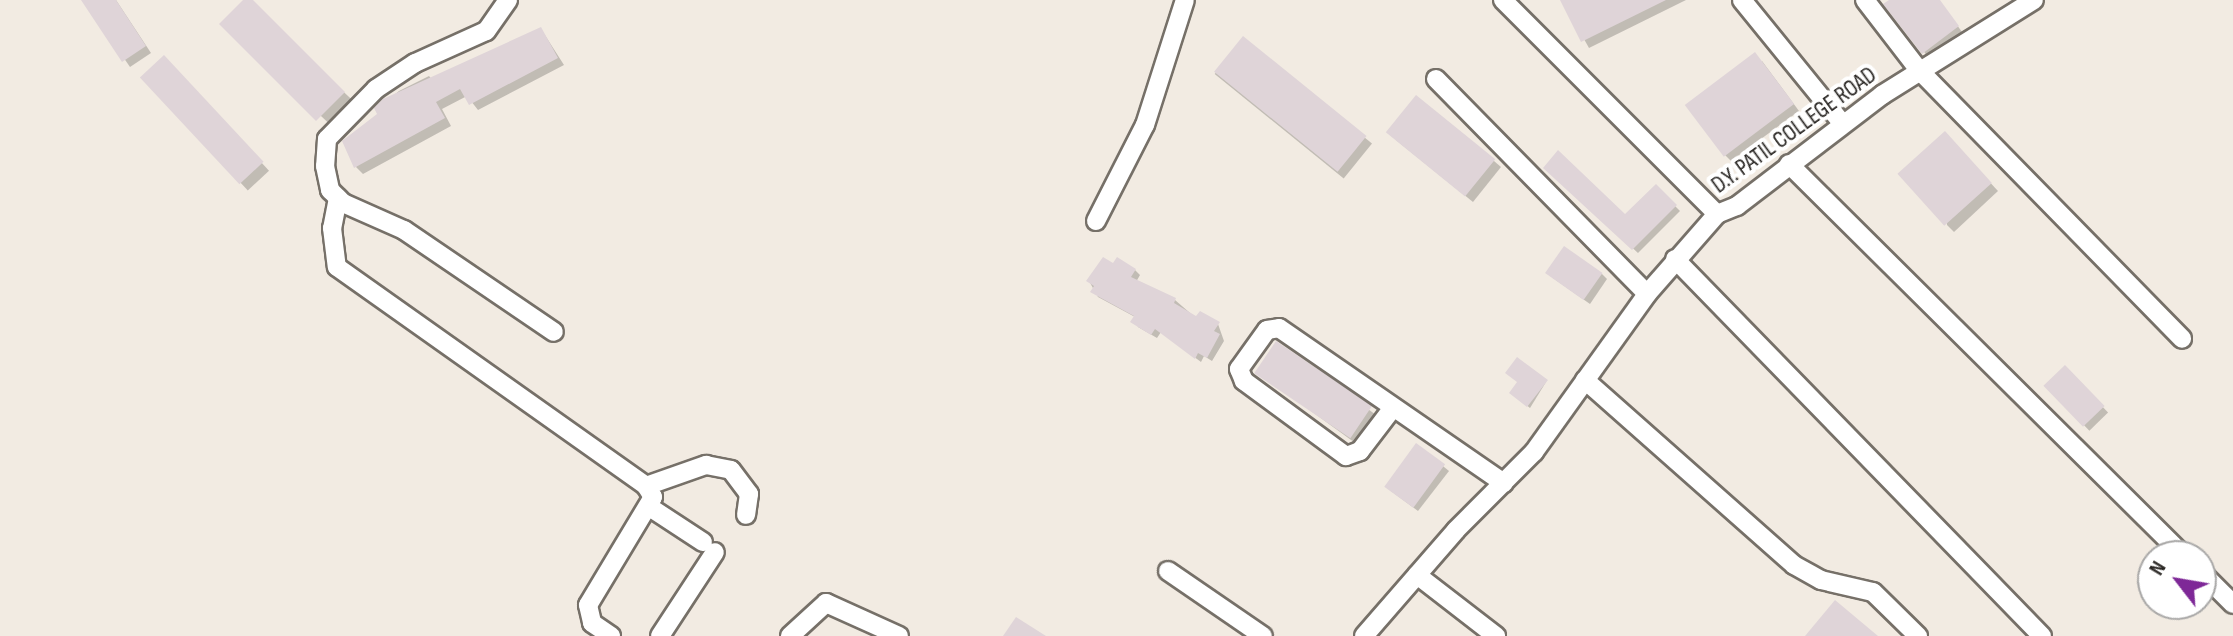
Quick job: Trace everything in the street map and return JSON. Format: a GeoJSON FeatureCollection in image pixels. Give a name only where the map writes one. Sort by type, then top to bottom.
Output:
{"type":"FeatureCollection","features":[{"type":"Feature","properties":{"kind":"street"},"geometry":{"type":"LineString","coordinates":[[508,0],[486,31],[415,63],[376,89],[327,139],[325,166],[338,198],[332,228],[337,267],[646,486],[653,497],[651,508],[588,605],[592,623],[611,636]]}},
{"type":"Feature","properties":{"kind":"street"},"geometry":{"type":"LineString","coordinates":[[1096,221],[1145,125],[1185,0]]}},
{"type":"Feature","properties":{"kind":"street","name":"D.Y. PATIL COLLEGE ROAD"},"geometry":{"type":"LineString","coordinates":[[1503,0],[1717,214],[1737,206],[1842,123],[1919,70],[2034,0]]}},
{"type":"Feature","properties":{"kind":"street"},"geometry":{"type":"LineString","coordinates":[[1742,0],[1842,123]]}},
{"type":"Feature","properties":{"kind":"street"},"geometry":{"type":"LineString","coordinates":[[1865,0],[1919,70],[2182,339]]}},
{"type":"Feature","properties":{"kind":"street"},"geometry":{"type":"LineString","coordinates":[[1436,79],[1647,294]]}},
{"type":"Feature","properties":{"kind":"street"},"geometry":{"type":"LineString","coordinates":[[1789,164],[2168,540]]}},
{"type":"Feature","properties":{"kind":"street"},"geometry":{"type":"LineString","coordinates":[[338,198],[404,230],[554,332]]}},
{"type":"Feature","properties":{"kind":"street"},"geometry":{"type":"LineString","coordinates":[[1364,636],[1417,575],[1534,452],[1647,294],[1717,214]]}},
{"type":"Feature","properties":{"kind":"street"},"geometry":{"type":"LineString","coordinates":[[1675,259],[2042,636]]}},
{"type":"Feature","properties":{"kind":"street"},"geometry":{"type":"LineString","coordinates":[[1392,409],[1360,451],[1346,456],[1244,381],[1239,369],[1267,330],[1279,328],[1392,409],[1504,483]]}},
{"type":"Feature","properties":{"kind":"street"},"geometry":{"type":"LineString","coordinates":[[1585,380],[1794,565],[1821,580],[1873,592],[1918,636]]}},
{"type":"Feature","properties":{"kind":"street"},"geometry":{"type":"LineString","coordinates":[[646,486],[706,465],[731,470],[749,494],[746,515]]}},
{"type":"Feature","properties":{"kind":"street"},"geometry":{"type":"LineString","coordinates":[[651,508],[709,547],[660,636]]}},
{"type":"Feature","properties":{"kind":"street"},"geometry":{"type":"LineString","coordinates":[[1168,571],[1263,636]]}},
{"type":"Feature","properties":{"kind":"street"},"geometry":{"type":"LineString","coordinates":[[1417,575],[1496,636]]}},
{"type":"Feature","properties":{"kind":"street"},"geometry":{"type":"LineString","coordinates":[[2217,588],[2233,604]]}},
{"type":"Feature","properties":{"kind":"street"},"geometry":{"type":"LineString","coordinates":[[790,636],[826,603],[899,636]]}},
{"type":"Feature","properties":{"kind":"building"},"geometry":{"type":"Polygon","coordinates":[[[81,0],[116,0],[146,46],[122,62],[81,0]]]}},
{"type":"Feature","properties":{"kind":"building"},"geometry":{"type":"Polygon","coordinates":[[[243,0],[253,0],[345,92],[316,121],[219,24],[243,0]]]}},
{"type":"Feature","properties":{"kind":"building"},"geometry":{"type":"Polygon","coordinates":[[[1560,0],[1666,0],[1581,42],[1560,0]]]}},
{"type":"Feature","properties":{"kind":"building"},"geometry":{"type":"Polygon","coordinates":[[[1889,0],[1940,0],[1959,26],[1922,54],[1883,4],[1889,0]]]}},
{"type":"Feature","properties":{"kind":"building"},"geometry":{"type":"Polygon","coordinates":[[[541,27],[558,58],[469,105],[460,89],[436,102],[445,118],[354,168],[342,141],[377,114],[374,108],[383,99],[541,27]]]}},
{"type":"Feature","properties":{"kind":"building"},"geometry":{"type":"Polygon","coordinates":[[[1243,36],[1367,136],[1338,172],[1214,72],[1243,36]]]}},
{"type":"Feature","properties":{"kind":"building"},"geometry":{"type":"Polygon","coordinates":[[[1755,52],[1794,104],[1724,157],[1685,105],[1755,52]]]}},
{"type":"Feature","properties":{"kind":"building"},"geometry":{"type":"Polygon","coordinates":[[[164,55],[264,162],[239,184],[140,78],[164,55]]]}},
{"type":"Feature","properties":{"kind":"building"},"geometry":{"type":"Polygon","coordinates":[[[1416,95],[1495,159],[1465,196],[1386,132],[1416,95]]]}},
{"type":"Feature","properties":{"kind":"building"},"geometry":{"type":"Polygon","coordinates":[[[1945,131],[1992,183],[1944,226],[1897,174],[1945,131]]]}},
{"type":"Feature","properties":{"kind":"building"},"geometry":{"type":"Polygon","coordinates":[[[1558,150],[1625,214],[1656,184],[1677,205],[1632,250],[1543,168],[1558,150]]]}},
{"type":"Feature","properties":{"kind":"building"},"geometry":{"type":"Polygon","coordinates":[[[1564,246],[1603,273],[1584,300],[1545,273],[1564,246]]]}},
{"type":"Feature","properties":{"kind":"building"},"geometry":{"type":"Polygon","coordinates":[[[1103,257],[1113,263],[1117,257],[1136,269],[1131,277],[1176,298],[1174,303],[1196,316],[1200,311],[1220,322],[1214,331],[1220,334],[1207,358],[1198,353],[1195,359],[1155,329],[1151,335],[1130,322],[1134,316],[1090,292],[1094,286],[1086,281],[1103,257]]]}},
{"type":"Feature","properties":{"kind":"building"},"geometry":{"type":"Polygon","coordinates":[[[1276,341],[1372,406],[1350,438],[1254,373],[1276,341]]]}},
{"type":"Feature","properties":{"kind":"building"},"geometry":{"type":"Polygon","coordinates":[[[1517,357],[1548,380],[1527,407],[1509,393],[1517,382],[1505,373],[1517,357]]]}},
{"type":"Feature","properties":{"kind":"building"},"geometry":{"type":"Polygon","coordinates":[[[2065,365],[2105,406],[2083,427],[2043,386],[2065,365]]]}},
{"type":"Feature","properties":{"kind":"building"},"geometry":{"type":"Polygon","coordinates":[[[1416,443],[1445,464],[1413,508],[1384,487],[1416,443]]]}},
{"type":"Feature","properties":{"kind":"building"},"geometry":{"type":"Polygon","coordinates":[[[1835,600],[1878,636],[1805,636],[1835,600]]]}},
{"type":"Feature","properties":{"kind":"building"},"geometry":{"type":"Polygon","coordinates":[[[1016,617],[1046,636],[1003,636],[1016,617]]]}}]}
